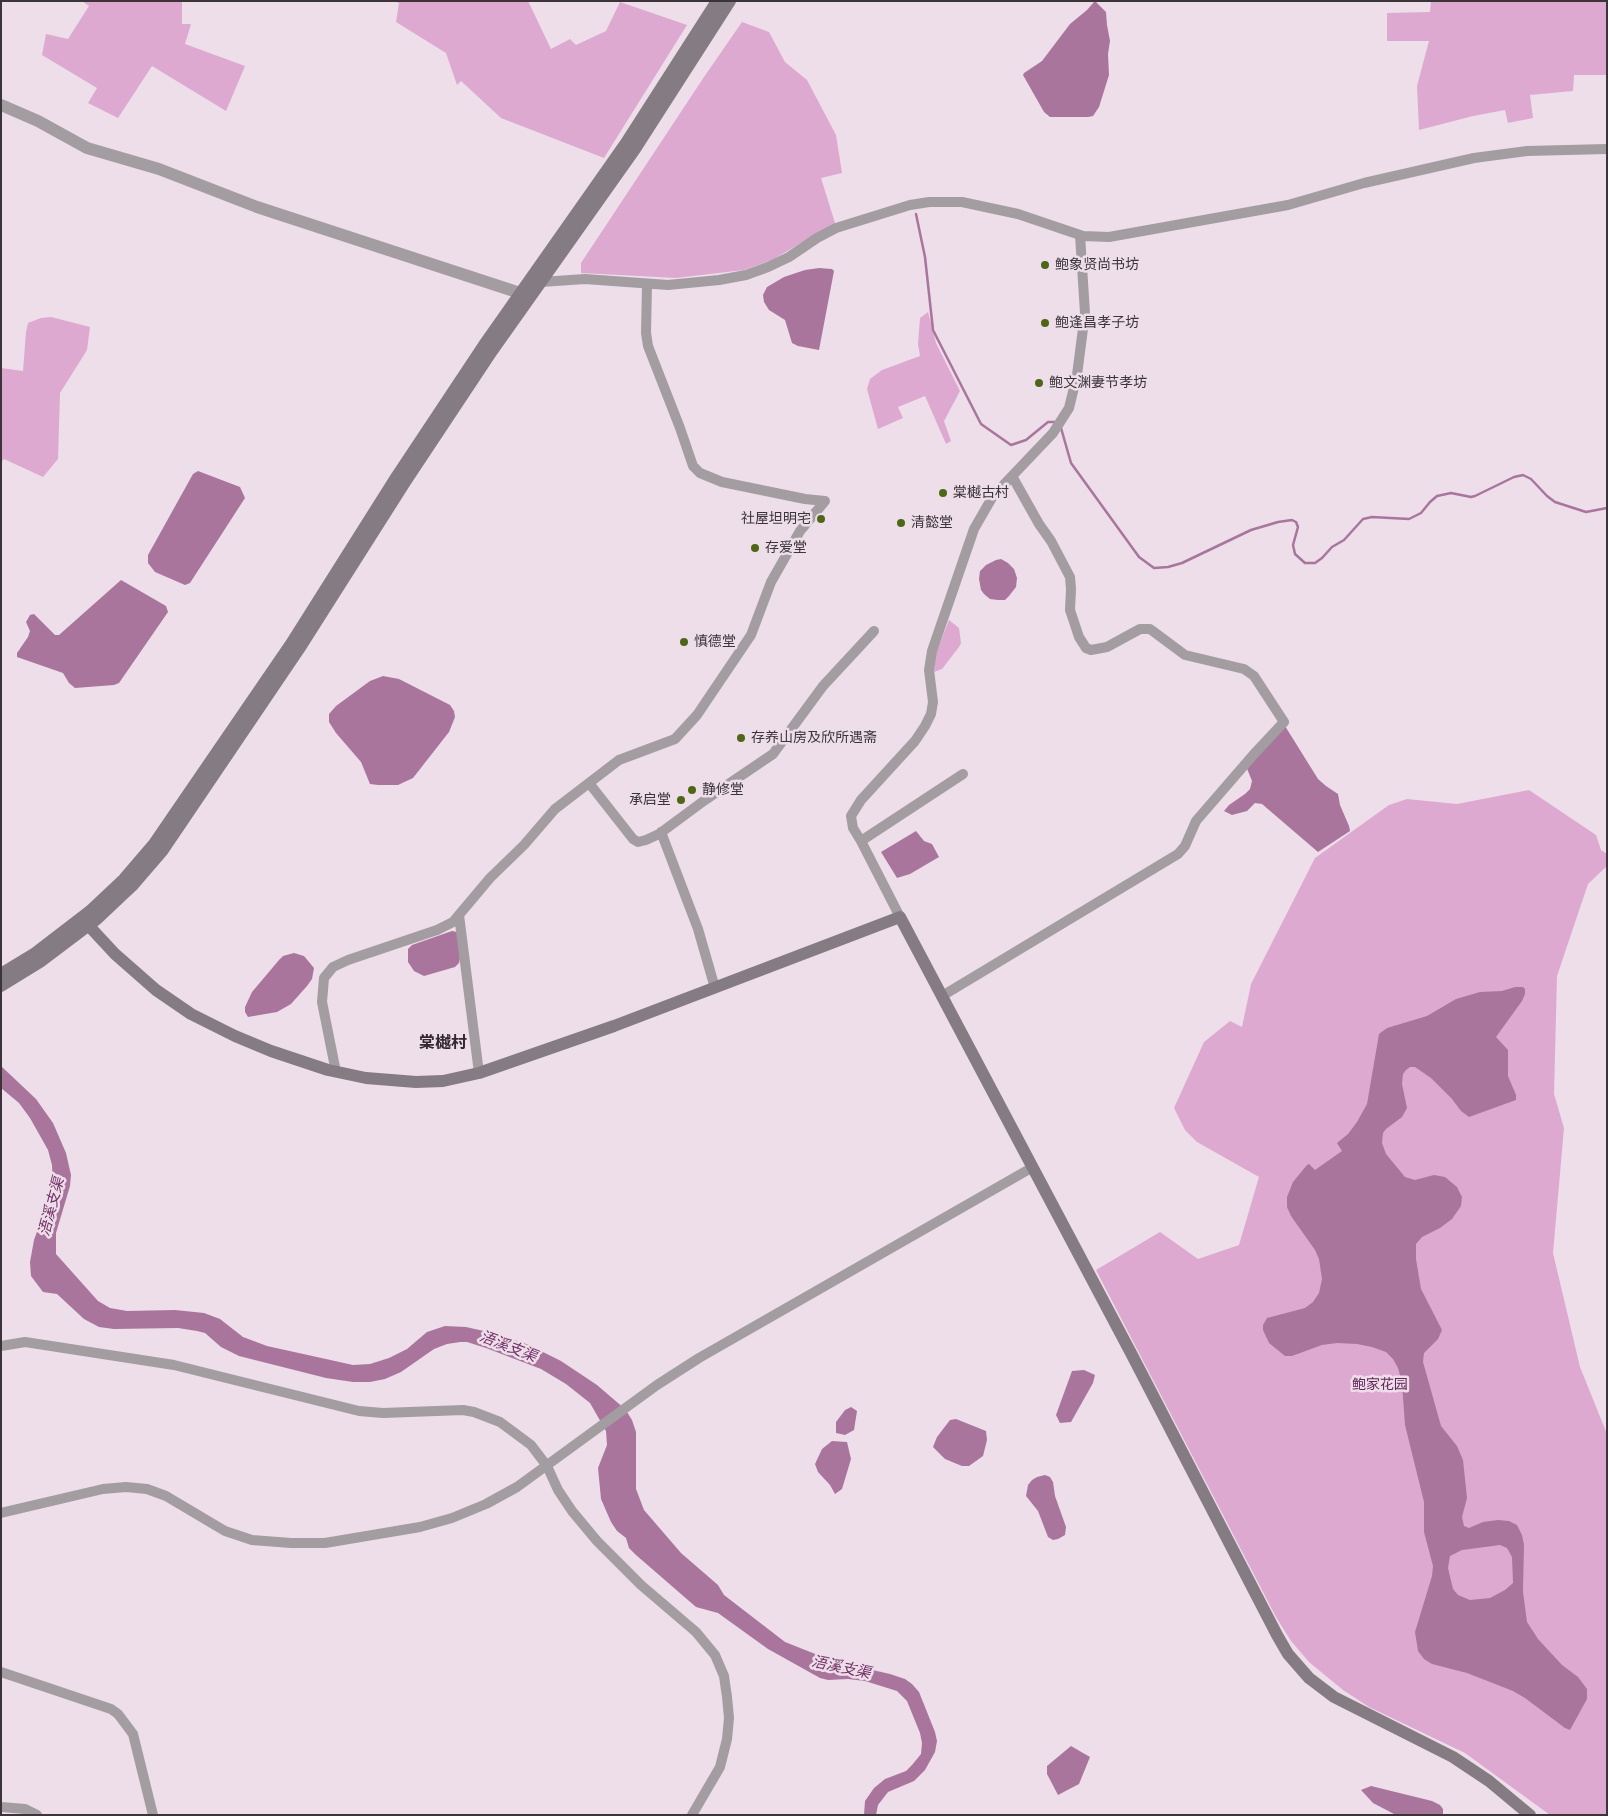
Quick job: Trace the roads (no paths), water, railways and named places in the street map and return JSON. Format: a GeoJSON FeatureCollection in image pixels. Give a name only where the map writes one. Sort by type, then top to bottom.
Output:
{"type":"FeatureCollection","features":[{"type":"Feature","properties":{"kind":"main road"},"geometry":{"type":"LineString","coordinates":[[1,974],[34,954],[90,911],[124,879],[154,844],[291,644],[396,476],[520,293],[626,143],[717,1]]}},
{"type":"Feature","properties":{"kind":"main road"},"geometry":{"type":"LineString","coordinates":[[1,986],[40,962],[89,926],[132,886],[177,831],[299,649],[416,466],[635,148],[730,1]]}},
{"type":"Feature","properties":{"kind":"main road"},"geometry":{"type":"LineString","coordinates":[[89,926],[115,954],[170,1001],[191,1014],[253,1044],[336,1072],[375,1079],[416,1082],[449,1080],[479,1073],[614,1026],[900,917],[1132,1355],[1276,1635],[1309,1678],[1334,1697],[1453,1757],[1489,1781],[1530,1815]]}},
{"type":"Feature","properties":{"kind":"street"},"geometry":{"type":"LineString","coordinates":[[1,106],[38,121],[87,148],[158,170],[257,207],[520,293]]}},
{"type":"Feature","properties":{"kind":"street"},"geometry":{"type":"LineString","coordinates":[[541,282],[585,280],[668,285],[704,282],[757,272],[789,257],[836,228],[929,202],[950,201],[980,206],[1018,214],[1080,235],[1109,237],[1288,205],[1364,183],[1493,154],[1528,150],[1607,149]]}},
{"type":"Feature","properties":{"kind":"street"},"geometry":{"type":"LineString","coordinates":[[900,917],[853,828],[851,816],[861,800],[914,742],[925,726],[933,702],[929,670],[932,651],[974,529],[989,501],[1060,425],[1072,399],[1081,351],[1085,313],[1080,235]]}},
{"type":"Feature","properties":{"kind":"street"},"geometry":{"type":"LineString","coordinates":[[336,1072],[322,1002],[324,978],[335,965],[437,930],[453,922],[490,878],[524,845],[555,809],[619,760],[675,739],[697,715],[751,636],[771,582],[800,531],[825,501],[805,499],[722,482],[696,470],[691,463],[680,428],[648,346],[646,333],[647,285]]}},
{"type":"Feature","properties":{"kind":"street"},"geometry":{"type":"LineString","coordinates":[[942,996],[1178,854],[1196,821],[1284,722],[1254,676],[1244,669],[1185,655],[1150,629],[1140,629],[1107,647],[1091,650],[1086,648],[1079,637],[1070,610],[1070,577],[1012,476]]}},
{"type":"Feature","properties":{"kind":"street"},"geometry":{"type":"LineString","coordinates":[[589,783],[633,839],[641,842],[661,832],[773,754],[823,686],[874,631]]}},
{"type":"Feature","properties":{"kind":"street"},"geometry":{"type":"LineString","coordinates":[[861,841],[963,774]]}},
{"type":"Feature","properties":{"kind":"street"},"geometry":{"type":"LineString","coordinates":[[661,832],[698,929],[715,988]]}},
{"type":"Feature","properties":{"kind":"street"},"geometry":{"type":"LineString","coordinates":[[459,916],[479,1073]]}},
{"type":"Feature","properties":{"kind":"street"},"geometry":{"type":"LineString","coordinates":[[1,1513],[103,1489],[126,1487],[138,1488],[166,1496],[224,1532],[242,1538],[291,1543],[325,1543],[420,1527],[452,1518],[502,1496],[592,1434],[638,1398],[699,1358],[1033,1168]]}},
{"type":"Feature","properties":{"kind":"street"},"geometry":{"type":"LineString","coordinates":[[1,1346],[26,1342],[174,1364],[359,1412],[383,1413],[452,1409],[474,1412],[500,1422],[531,1445],[547,1466],[558,1490],[584,1526],[641,1585],[704,1639],[715,1655],[720,1666],[728,1697],[727,1739],[720,1767],[692,1815]]}},
{"type":"Feature","properties":{"kind":"street"},"geometry":{"type":"LineString","coordinates":[[1,1672],[111,1709],[118,1714],[133,1734],[153,1815]]}},
{"type":"Feature","properties":{"kind":"street"},"geometry":{"type":"LineString","coordinates":[[1,1807],[25,1809],[37,1815]]}},
{"type":"Feature","properties":{"kind":"water"},"geometry":{"type":"Polygon","coordinates":[[[1094,2],[1106,12],[1110,41],[1108,54],[1109,75],[1099,107],[1093,116],[1050,117],[1044,112],[1023,75],[1042,61],[1070,24],[1094,2]]]}},
{"type":"Feature","properties":{"kind":"water"},"geometry":{"type":"Polygon","coordinates":[[[832,269],[834,271],[819,350],[792,343],[785,320],[769,310],[764,302],[763,295],[767,287],[784,277],[805,270],[832,269]]]}},
{"type":"Feature","properties":{"kind":"water"},"geometry":{"type":"Polygon","coordinates":[[[198,471],[240,487],[245,498],[190,583],[185,585],[155,572],[148,563],[148,555],[193,474],[198,471]]]}},
{"type":"Feature","properties":{"kind":"water"},"geometry":{"type":"Polygon","coordinates":[[[1001,559],[1014,569],[1017,578],[1016,587],[1005,600],[990,599],[981,590],[980,571],[986,565],[1001,559]]]}},
{"type":"Feature","properties":{"kind":"water"},"geometry":{"type":"Polygon","coordinates":[[[121,580],[166,606],[168,612],[119,683],[75,688],[69,683],[63,673],[17,657],[17,653],[30,631],[26,622],[30,615],[34,614],[55,635],[59,635],[121,580]]]}},
{"type":"Feature","properties":{"kind":"water"},"geometry":{"type":"Polygon","coordinates":[[[383,676],[399,679],[450,705],[455,717],[449,732],[413,778],[398,785],[370,784],[361,762],[329,722],[329,714],[336,706],[370,681],[383,676]]]}},
{"type":"Feature","properties":{"kind":"water"},"geometry":{"type":"Polygon","coordinates":[[[1285,726],[1318,779],[1338,794],[1340,805],[1349,826],[1350,831],[1318,852],[1262,804],[1255,803],[1247,811],[1232,815],[1224,811],[1250,789],[1252,781],[1246,766],[1285,726]]]}},
{"type":"Feature","properties":{"kind":"water"},"geometry":{"type":"Polygon","coordinates":[[[916,831],[924,841],[932,844],[939,857],[910,874],[897,878],[881,852],[916,831]]]}},
{"type":"Feature","properties":{"kind":"water"},"geometry":{"type":"Polygon","coordinates":[[[452,931],[457,932],[461,953],[459,963],[455,967],[424,976],[414,971],[408,962],[408,949],[412,945],[452,931]]]}},
{"type":"Feature","properties":{"kind":"water"},"geometry":{"type":"Polygon","coordinates":[[[294,953],[304,956],[314,968],[312,979],[307,986],[291,1004],[277,1012],[248,1017],[245,1007],[252,992],[283,956],[294,953]]]}},
{"type":"Feature","properties":{"kind":"water"},"geometry":{"type":"Polygon","coordinates":[[[1515,987],[1523,987],[1525,989],[1522,1001],[1496,1037],[1508,1050],[1508,1076],[1516,1095],[1516,1100],[1469,1117],[1461,1111],[1431,1078],[1415,1067],[1410,1067],[1403,1074],[1402,1084],[1407,1108],[1402,1117],[1383,1133],[1382,1143],[1386,1154],[1405,1177],[1415,1180],[1434,1175],[1445,1177],[1457,1187],[1462,1197],[1461,1206],[1452,1219],[1440,1228],[1422,1237],[1416,1244],[1416,1259],[1421,1289],[1442,1330],[1438,1339],[1424,1353],[1423,1362],[1441,1426],[1457,1446],[1463,1460],[1467,1498],[1462,1517],[1464,1526],[1469,1528],[1483,1522],[1498,1520],[1509,1521],[1517,1525],[1524,1545],[1523,1592],[1527,1622],[1538,1639],[1562,1665],[1578,1677],[1587,1689],[1587,1699],[1570,1730],[1513,1691],[1467,1673],[1432,1664],[1424,1659],[1418,1651],[1415,1632],[1432,1576],[1433,1566],[1424,1532],[1424,1502],[1405,1425],[1402,1383],[1398,1368],[1393,1359],[1386,1352],[1372,1347],[1337,1343],[1322,1345],[1292,1356],[1285,1356],[1269,1343],[1263,1330],[1263,1325],[1267,1318],[1305,1308],[1313,1302],[1319,1293],[1322,1279],[1319,1259],[1315,1250],[1291,1216],[1287,1207],[1287,1197],[1293,1182],[1307,1165],[1309,1164],[1315,1170],[1342,1151],[1337,1143],[1348,1134],[1367,1104],[1379,1034],[1387,1028],[1427,1016],[1456,999],[1480,992],[1502,991],[1515,987]],[[1500,1545],[1462,1550],[1450,1556],[1448,1568],[1453,1589],[1458,1595],[1470,1600],[1490,1598],[1513,1583],[1512,1557],[1507,1548],[1500,1545]]]}},
{"type":"Feature","properties":{"kind":"water","name":"浯溪支渠"},"geometry":{"type":"Polygon","coordinates":[[[1,1066],[36,1099],[53,1123],[66,1153],[71,1175],[70,1186],[56,1233],[56,1254],[98,1301],[110,1308],[127,1311],[175,1310],[204,1313],[220,1319],[243,1337],[267,1346],[353,1365],[370,1364],[389,1358],[407,1349],[427,1332],[445,1326],[466,1327],[497,1334],[529,1345],[561,1361],[597,1385],[625,1409],[632,1420],[636,1432],[636,1489],[644,1510],[681,1553],[718,1585],[724,1595],[785,1642],[833,1661],[890,1674],[905,1679],[912,1684],[919,1692],[937,1741],[935,1752],[925,1770],[914,1781],[888,1792],[878,1805],[876,1815],[864,1815],[865,1801],[874,1788],[885,1779],[906,1771],[921,1754],[922,1743],[920,1733],[907,1701],[897,1691],[865,1681],[820,1678],[768,1649],[718,1613],[696,1607],[636,1555],[629,1548],[626,1538],[617,1531],[611,1522],[601,1499],[598,1468],[607,1445],[606,1431],[590,1403],[566,1384],[541,1369],[486,1348],[467,1342],[460,1342],[434,1349],[401,1372],[385,1379],[370,1382],[353,1382],[326,1378],[239,1356],[221,1347],[205,1333],[197,1331],[178,1328],[114,1329],[99,1327],[84,1319],[57,1294],[43,1292],[31,1276],[30,1262],[34,1240],[53,1187],[52,1165],[48,1150],[30,1118],[19,1103],[1,1088],[1,1066]]]}},
{"type":"Feature","properties":{"kind":"water"},"geometry":{"type":"Polygon","coordinates":[[[1084,1370],[1095,1375],[1093,1383],[1071,1422],[1060,1423],[1056,1415],[1072,1371],[1084,1370]]]}},
{"type":"Feature","properties":{"kind":"water"},"geometry":{"type":"Polygon","coordinates":[[[851,1407],[857,1411],[854,1430],[845,1435],[836,1433],[836,1422],[845,1410],[851,1407]]]}},
{"type":"Feature","properties":{"kind":"water"},"geometry":{"type":"Polygon","coordinates":[[[956,1419],[986,1431],[987,1440],[983,1456],[969,1466],[962,1466],[945,1459],[933,1447],[937,1437],[950,1420],[956,1419]]]}},
{"type":"Feature","properties":{"kind":"water"},"geometry":{"type":"Polygon","coordinates":[[[832,1441],[847,1442],[851,1459],[842,1489],[835,1494],[830,1485],[818,1472],[815,1464],[822,1449],[832,1441]]]}},
{"type":"Feature","properties":{"kind":"water"},"geometry":{"type":"Polygon","coordinates":[[[1045,1475],[1050,1477],[1053,1482],[1055,1496],[1066,1527],[1065,1535],[1053,1540],[1048,1537],[1038,1511],[1026,1496],[1028,1485],[1032,1480],[1045,1475]]]}},
{"type":"Feature","properties":{"kind":"water"},"geometry":{"type":"Polygon","coordinates":[[[1071,1746],[1090,1757],[1079,1784],[1058,1795],[1047,1774],[1047,1766],[1071,1746]]]}},
{"type":"Feature","properties":{"kind":"water"},"geometry":{"type":"Polygon","coordinates":[[[1371,1786],[1432,1801],[1440,1805],[1443,1809],[1443,1814],[1396,1815],[1373,1803],[1361,1790],[1371,1786]]]}},
{"type":"Feature","properties":{"kind":"waterway"},"geometry":{"type":"LineString","coordinates":[[916,214],[925,257],[933,330],[981,424],[1011,445],[1026,440],[1048,422],[1057,422]]}},
{"type":"Feature","properties":{"kind":"waterway"},"geometry":{"type":"LineString","coordinates":[[1061,428],[1071,463],[1139,557],[1154,568],[1182,563],[1251,530],[1292,520],[1296,522],[1298,527],[1293,545],[1295,554],[1305,563],[1315,563],[1332,547],[1344,540],[1363,519],[1372,517],[1409,519],[1421,513],[1437,496],[1451,493],[1471,497],[1514,477],[1523,475],[1531,479],[1555,502],[1586,512],[1607,508]]}},
{"type":"Feature","properties":{"kind":"place","name":"鲍象贤尚书坊"},"geometry":{"type":"Point","coordinates":[1045,265]}},
{"type":"Feature","properties":{"kind":"place","name":"鲍逢昌孝子坊"},"geometry":{"type":"Point","coordinates":[1045,323]}},
{"type":"Feature","properties":{"kind":"place","name":"鲍文渊妻节孝坊"},"geometry":{"type":"Point","coordinates":[1039,383]}},
{"type":"Feature","properties":{"kind":"place","name":"棠樾古村"},"geometry":{"type":"Point","coordinates":[943,493]}},
{"type":"Feature","properties":{"kind":"place","name":"社屋坦明宅"},"geometry":{"type":"Point","coordinates":[821,519]}},
{"type":"Feature","properties":{"kind":"place","name":"清懿堂"},"geometry":{"type":"Point","coordinates":[901,523]}},
{"type":"Feature","properties":{"kind":"place","name":"存爱堂"},"geometry":{"type":"Point","coordinates":[755,548]}},
{"type":"Feature","properties":{"kind":"place","name":"慎德堂"},"geometry":{"type":"Point","coordinates":[684,642]}},
{"type":"Feature","properties":{"kind":"place","name":"存养山房及欣所遇斋"},"geometry":{"type":"Point","coordinates":[741,738]}},
{"type":"Feature","properties":{"kind":"place","name":"静修堂"},"geometry":{"type":"Point","coordinates":[692,790]}},
{"type":"Feature","properties":{"kind":"place","name":"承启堂"},"geometry":{"type":"Point","coordinates":[681,800]}},
{"type":"Feature","properties":{"kind":"district","name":"棠樾村"},"geometry":{"type":"Point","coordinates":[443,1044]}},
{"type":"Feature","properties":{"kind":"park label","name":"鲍家花园"},"geometry":{"type":"Point","coordinates":[1380,1385]}}]}
